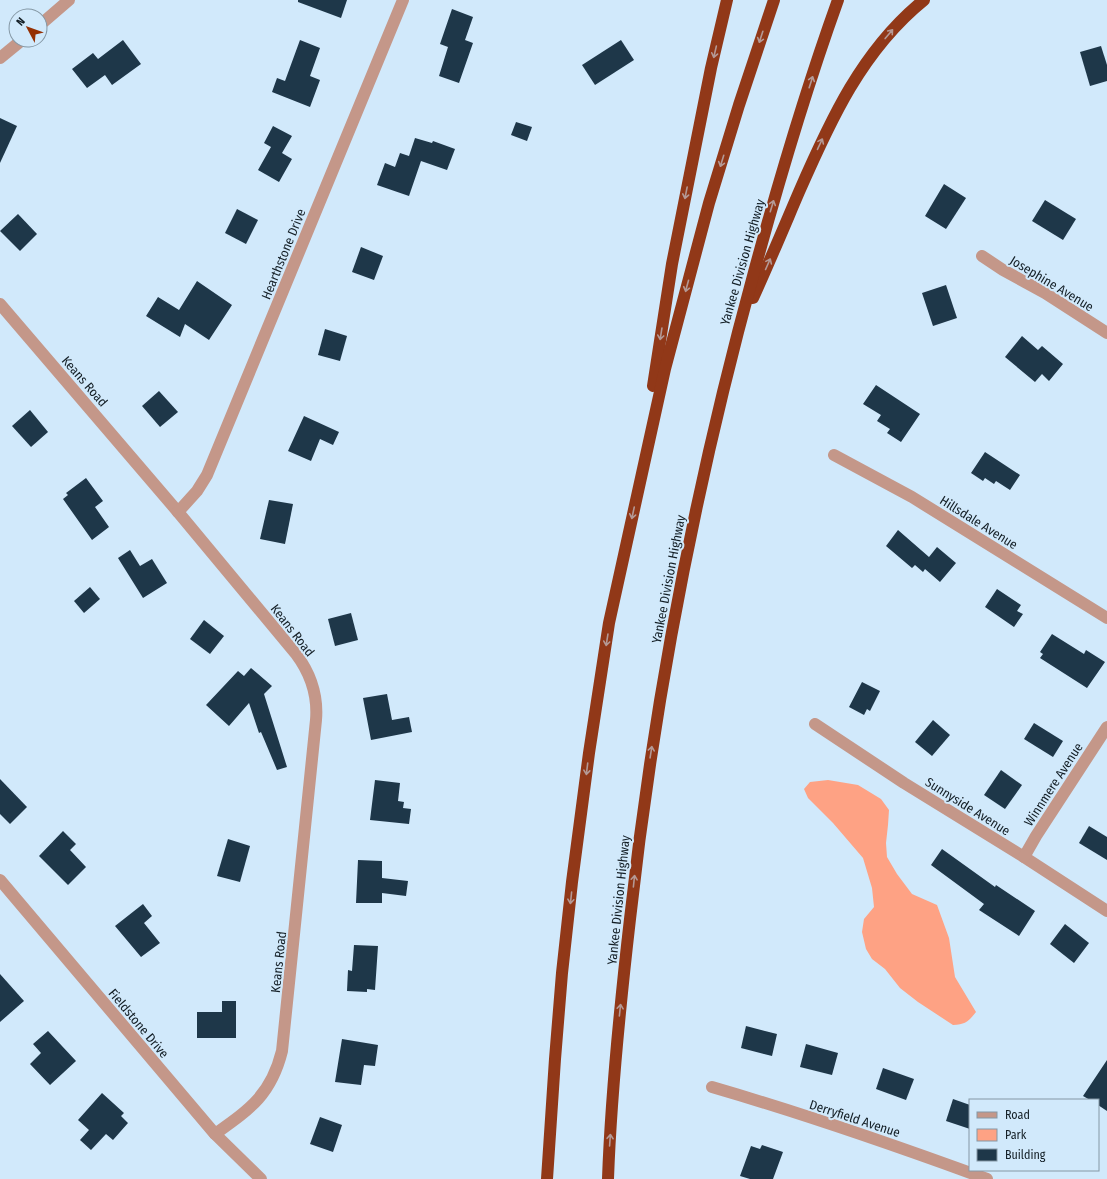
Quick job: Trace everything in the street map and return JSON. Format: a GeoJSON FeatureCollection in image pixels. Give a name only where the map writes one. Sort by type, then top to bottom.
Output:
{"type":"FeatureCollection","features":[{"type":"Feature","properties":{"kind":"highway"},"geometry":{"type":"LineString","coordinates":[[641,475],[672,264],[710,75],[727,0]]}},
{"type":"Feature","properties":{"kind":"highway"},"geometry":{"type":"LineString","coordinates":[[547,1179],[562,973],[572,882],[589,753],[609,623],[665,369],[709,203],[739,105],[774,0]]}},
{"type":"Feature","properties":{"kind":"highway","name":"Yankee Division Highway"},"geometry":{"type":"LineString","coordinates":[[608,1179],[618,1037],[633,887],[644,797],[683,571],[718,410],[768,220],[798,119],[838,0]]}},
{"type":"Feature","properties":{"kind":"highway"},"geometry":{"type":"LineString","coordinates":[[736,338],[819,147],[839,106],[861,70],[880,44],[898,23],[924,0]]}},
{"type":"Feature","properties":{"kind":"street"},"geometry":{"type":"LineString","coordinates":[[48,18],[69,0]]}},
{"type":"Feature","properties":{"kind":"street","name":"Hearthstone Drive"},"geometry":{"type":"LineString","coordinates":[[178,512],[198,491],[207,475],[403,0]]}},
{"type":"Feature","properties":{"kind":"street"},"geometry":{"type":"LineString","coordinates":[[0,58],[12,48]]}},
{"type":"Feature","properties":{"kind":"street","name":"Josephine Avenue"},"geometry":{"type":"LineString","coordinates":[[982,256],[1003,270],[1045,293],[1107,333]]}},
{"type":"Feature","properties":{"kind":"street","name":"Keans Road"},"geometry":{"type":"LineString","coordinates":[[0,304],[178,512],[301,662],[313,685],[317,712],[282,1051],[275,1073],[264,1093],[248,1110],[215,1134]]}},
{"type":"Feature","properties":{"kind":"street","name":"Hillsdale Avenue"},"geometry":{"type":"LineString","coordinates":[[834,455],[912,497],[1107,618]]}},
{"type":"Feature","properties":{"kind":"street","name":"Sunnyside Avenue"},"geometry":{"type":"LineString","coordinates":[[815,724],[904,783],[1024,857],[1107,911]]}},
{"type":"Feature","properties":{"kind":"street","name":"Winnmere Avenue"},"geometry":{"type":"LineString","coordinates":[[1024,857],[1107,727]]}},
{"type":"Feature","properties":{"kind":"street","name":"Fieldstone Drive"},"geometry":{"type":"LineString","coordinates":[[0,880],[215,1134],[261,1179]]}},
{"type":"Feature","properties":{"kind":"street","name":"Derryfield Avenue"},"geometry":{"type":"LineString","coordinates":[[712,1088],[752,1099],[922,1155],[987,1179]]}},
{"type":"Feature","properties":{"kind":"green space"},"geometry":{"type":"Polygon","coordinates":[[[828,780],[858,785],[881,799],[889,810],[886,843],[887,857],[897,874],[912,894],[937,905],[949,938],[955,977],[976,1012],[966,1022],[953,1025],[918,1002],[900,988],[885,969],[872,959],[866,949],[862,932],[864,919],[874,907],[872,888],[863,858],[833,823],[808,798],[804,789],[810,782],[828,780]]]}},
{"type":"Feature","properties":{"kind":"building"},"geometry":{"type":"Polygon","coordinates":[[[298,0],[347,0],[341,18],[298,2],[298,0]]]}},
{"type":"Feature","properties":{"kind":"building"},"geometry":{"type":"Polygon","coordinates":[[[452,9],[473,17],[465,40],[473,43],[459,83],[439,76],[448,47],[440,44],[452,9]]]}},
{"type":"Feature","properties":{"kind":"building"},"geometry":{"type":"Polygon","coordinates":[[[123,40],[141,64],[112,85],[105,75],[87,88],[72,69],[93,53],[98,59],[123,40]]]}},
{"type":"Feature","properties":{"kind":"building"},"geometry":{"type":"Polygon","coordinates":[[[300,40],[320,48],[310,76],[320,80],[310,107],[272,92],[277,78],[285,81],[300,40]]]}},
{"type":"Feature","properties":{"kind":"building"},"geometry":{"type":"Polygon","coordinates":[[[621,40],[634,60],[595,85],[582,65],[621,40]]]}},
{"type":"Feature","properties":{"kind":"building"},"geometry":{"type":"Polygon","coordinates":[[[1101,46],[1107,65],[1107,81],[1090,86],[1080,52],[1101,46]]]}},
{"type":"Feature","properties":{"kind":"building"},"geometry":{"type":"Polygon","coordinates":[[[0,118],[17,126],[0,163],[0,118]]]}},
{"type":"Feature","properties":{"kind":"building"},"geometry":{"type":"Polygon","coordinates":[[[516,122],[532,127],[527,141],[511,135],[516,122]]]}},
{"type":"Feature","properties":{"kind":"building"},"geometry":{"type":"Polygon","coordinates":[[[273,126],[292,136],[282,153],[292,159],[279,182],[258,170],[271,147],[264,143],[273,126]]]}},
{"type":"Feature","properties":{"kind":"building"},"geometry":{"type":"Polygon","coordinates":[[[415,138],[432,143],[433,141],[455,149],[447,170],[421,161],[409,196],[377,185],[385,163],[395,167],[400,153],[409,156],[415,138]]]}},
{"type":"Feature","properties":{"kind":"building"},"geometry":{"type":"Polygon","coordinates":[[[944,184],[966,198],[946,229],[925,216],[944,184]]]}},
{"type":"Feature","properties":{"kind":"building"},"geometry":{"type":"Polygon","coordinates":[[[1045,200],[1076,219],[1063,240],[1032,221],[1045,200]]]}},
{"type":"Feature","properties":{"kind":"building"},"geometry":{"type":"Polygon","coordinates":[[[237,209],[258,220],[246,244],[225,233],[237,209]]]}},
{"type":"Feature","properties":{"kind":"building"},"geometry":{"type":"Polygon","coordinates":[[[18,214],[37,234],[20,251],[0,231],[18,214]]]}},
{"type":"Feature","properties":{"kind":"building"},"geometry":{"type":"Polygon","coordinates":[[[361,247],[383,256],[374,280],[352,272],[361,247]]]}},
{"type":"Feature","properties":{"kind":"building"},"geometry":{"type":"Polygon","coordinates":[[[197,281],[232,305],[209,340],[185,324],[180,337],[146,316],[158,297],[179,310],[197,281]]]}},
{"type":"Feature","properties":{"kind":"building"},"geometry":{"type":"Polygon","coordinates":[[[946,285],[957,318],[933,326],[922,293],[946,285]]]}},
{"type":"Feature","properties":{"kind":"building"},"geometry":{"type":"Polygon","coordinates":[[[325,329],[347,336],[340,361],[318,355],[325,329]]]}},
{"type":"Feature","properties":{"kind":"building"},"geometry":{"type":"Polygon","coordinates":[[[1022,336],[1038,350],[1042,346],[1063,364],[1049,381],[1042,374],[1035,382],[1005,357],[1022,336]]]}},
{"type":"Feature","properties":{"kind":"building"},"geometry":{"type":"Polygon","coordinates":[[[876,385],[920,414],[901,442],[887,433],[890,429],[877,421],[881,415],[863,404],[876,385]]]}},
{"type":"Feature","properties":{"kind":"building"},"geometry":{"type":"Polygon","coordinates":[[[159,391],[178,412],[160,427],[142,406],[159,391]]]}},
{"type":"Feature","properties":{"kind":"building"},"geometry":{"type":"Polygon","coordinates":[[[30,410],[48,432],[31,447],[12,426],[30,410]]]}},
{"type":"Feature","properties":{"kind":"building"},"geometry":{"type":"Polygon","coordinates":[[[304,416],[339,432],[333,445],[320,439],[311,461],[288,451],[304,416]]]}},
{"type":"Feature","properties":{"kind":"building"},"geometry":{"type":"Polygon","coordinates":[[[985,452],[1020,475],[1010,490],[996,481],[994,484],[985,478],[983,481],[971,473],[985,452]]]}},
{"type":"Feature","properties":{"kind":"building"},"geometry":{"type":"Polygon","coordinates":[[[86,478],[103,501],[95,507],[109,527],[92,540],[63,499],[68,495],[66,493],[86,478]]]}},
{"type":"Feature","properties":{"kind":"building"},"geometry":{"type":"Polygon","coordinates":[[[269,500],[293,504],[285,544],[260,539],[269,500]]]}},
{"type":"Feature","properties":{"kind":"building"},"geometry":{"type":"Polygon","coordinates":[[[898,530],[929,557],[937,547],[956,563],[940,582],[925,569],[923,572],[915,565],[912,568],[886,546],[898,530]]]}},
{"type":"Feature","properties":{"kind":"building"},"geometry":{"type":"Polygon","coordinates":[[[130,550],[140,566],[152,559],[167,583],[143,598],[118,558],[130,550]]]}},
{"type":"Feature","properties":{"kind":"building"},"geometry":{"type":"Polygon","coordinates":[[[90,587],[100,599],[84,613],[74,601],[90,587]]]}},
{"type":"Feature","properties":{"kind":"building"},"geometry":{"type":"Polygon","coordinates":[[[997,589],[1021,605],[1017,611],[1023,614],[1014,627],[985,607],[997,589]]]}},
{"type":"Feature","properties":{"kind":"building"},"geometry":{"type":"Polygon","coordinates":[[[351,613],[358,640],[335,646],[328,619],[351,613]]]}},
{"type":"Feature","properties":{"kind":"building"},"geometry":{"type":"Polygon","coordinates":[[[204,620],[224,636],[210,654],[190,639],[204,620]]]}},
{"type":"Feature","properties":{"kind":"building"},"geometry":{"type":"Polygon","coordinates":[[[1052,634],[1084,654],[1086,650],[1105,662],[1087,688],[1040,658],[1043,654],[1040,652],[1052,634]]]}},
{"type":"Feature","properties":{"kind":"building"},"geometry":{"type":"Polygon","coordinates":[[[251,668],[272,686],[264,694],[287,767],[277,770],[261,732],[259,733],[249,703],[229,726],[206,705],[238,671],[244,676],[251,668]]]}},
{"type":"Feature","properties":{"kind":"building"},"geometry":{"type":"Polygon","coordinates":[[[862,682],[880,691],[870,711],[867,709],[864,715],[849,707],[862,682]]]}},
{"type":"Feature","properties":{"kind":"building"},"geometry":{"type":"Polygon","coordinates":[[[387,694],[392,720],[409,717],[412,732],[371,740],[363,698],[387,694]]]}},
{"type":"Feature","properties":{"kind":"building"},"geometry":{"type":"Polygon","coordinates":[[[933,720],[950,735],[932,756],[915,742],[933,720]]]}},
{"type":"Feature","properties":{"kind":"building"},"geometry":{"type":"Polygon","coordinates":[[[1034,723],[1063,741],[1053,757],[1024,739],[1034,723]]]}},
{"type":"Feature","properties":{"kind":"building"},"geometry":{"type":"Polygon","coordinates":[[[1001,770],[1022,785],[1005,809],[984,795],[1001,770]]]}},
{"type":"Feature","properties":{"kind":"building"},"geometry":{"type":"Polygon","coordinates":[[[0,779],[27,807],[10,824],[0,814],[0,779]]]}},
{"type":"Feature","properties":{"kind":"building"},"geometry":{"type":"Polygon","coordinates":[[[375,780],[400,783],[398,801],[404,802],[403,808],[411,809],[409,824],[370,820],[375,780]]]}},
{"type":"Feature","properties":{"kind":"building"},"geometry":{"type":"Polygon","coordinates":[[[1089,826],[1107,837],[1107,860],[1079,843],[1089,826]]]}},
{"type":"Feature","properties":{"kind":"building"},"geometry":{"type":"Polygon","coordinates":[[[63,831],[76,844],[70,850],[86,867],[68,885],[39,856],[63,831]]]}},
{"type":"Feature","properties":{"kind":"building"},"geometry":{"type":"Polygon","coordinates":[[[228,839],[250,846],[240,882],[217,876],[228,839]]]}},
{"type":"Feature","properties":{"kind":"building"},"geometry":{"type":"Polygon","coordinates":[[[942,849],[995,887],[996,885],[1035,911],[1019,936],[979,910],[984,904],[931,865],[942,849]]]}},
{"type":"Feature","properties":{"kind":"building"},"geometry":{"type":"Polygon","coordinates":[[[358,860],[382,861],[382,878],[408,881],[406,896],[382,893],[382,903],[356,903],[358,860]]]}},
{"type":"Feature","properties":{"kind":"building"},"geometry":{"type":"Polygon","coordinates":[[[143,904],[152,916],[144,923],[160,943],[141,957],[115,926],[143,904]]]}},
{"type":"Feature","properties":{"kind":"building"},"geometry":{"type":"Polygon","coordinates":[[[1065,924],[1089,943],[1074,963],[1050,944],[1065,924]]]}},
{"type":"Feature","properties":{"kind":"building"},"geometry":{"type":"Polygon","coordinates":[[[354,945],[378,946],[375,990],[367,989],[367,992],[347,991],[348,970],[352,971],[354,945]]]}},
{"type":"Feature","properties":{"kind":"building"},"geometry":{"type":"Polygon","coordinates":[[[0,974],[24,1001],[0,1022],[0,974]]]}},
{"type":"Feature","properties":{"kind":"building"},"geometry":{"type":"Polygon","coordinates":[[[222,1001],[236,1001],[236,1038],[197,1038],[197,1012],[222,1012],[222,1001]]]}},
{"type":"Feature","properties":{"kind":"building"},"geometry":{"type":"Polygon","coordinates":[[[746,1026],[777,1034],[772,1056],[741,1048],[746,1026]]]}},
{"type":"Feature","properties":{"kind":"building"},"geometry":{"type":"Polygon","coordinates":[[[48,1031],[76,1061],[50,1085],[30,1064],[41,1053],[33,1044],[48,1031]]]}},
{"type":"Feature","properties":{"kind":"building"},"geometry":{"type":"Polygon","coordinates":[[[342,1039],[378,1045],[375,1066],[364,1065],[361,1085],[335,1082],[342,1039]]]}},
{"type":"Feature","properties":{"kind":"building"},"geometry":{"type":"Polygon","coordinates":[[[806,1044],[838,1053],[832,1075],[800,1067],[806,1044]]]}},
{"type":"Feature","properties":{"kind":"building"},"geometry":{"type":"Polygon","coordinates":[[[1107,1060],[1107,1111],[1099,1106],[1099,1099],[1088,1099],[1083,1096],[1107,1060]]]}},
{"type":"Feature","properties":{"kind":"building"},"geometry":{"type":"Polygon","coordinates":[[[883,1068],[914,1079],[906,1100],[876,1089],[883,1068]]]}},
{"type":"Feature","properties":{"kind":"building"},"geometry":{"type":"Polygon","coordinates":[[[102,1093],[124,1113],[121,1116],[128,1123],[113,1140],[106,1134],[91,1150],[80,1140],[89,1130],[78,1120],[102,1093]]]}},
{"type":"Feature","properties":{"kind":"building"},"geometry":{"type":"Polygon","coordinates":[[[953,1099],[969,1105],[969,1129],[946,1121],[953,1099]]]}},
{"type":"Feature","properties":{"kind":"building"},"geometry":{"type":"Polygon","coordinates":[[[320,1117],[342,1125],[333,1152],[310,1144],[320,1117]]]}},
{"type":"Feature","properties":{"kind":"building"},"geometry":{"type":"Polygon","coordinates":[[[762,1145],[783,1152],[773,1179],[750,1179],[740,1176],[751,1146],[760,1149],[762,1145]]]}}]}
